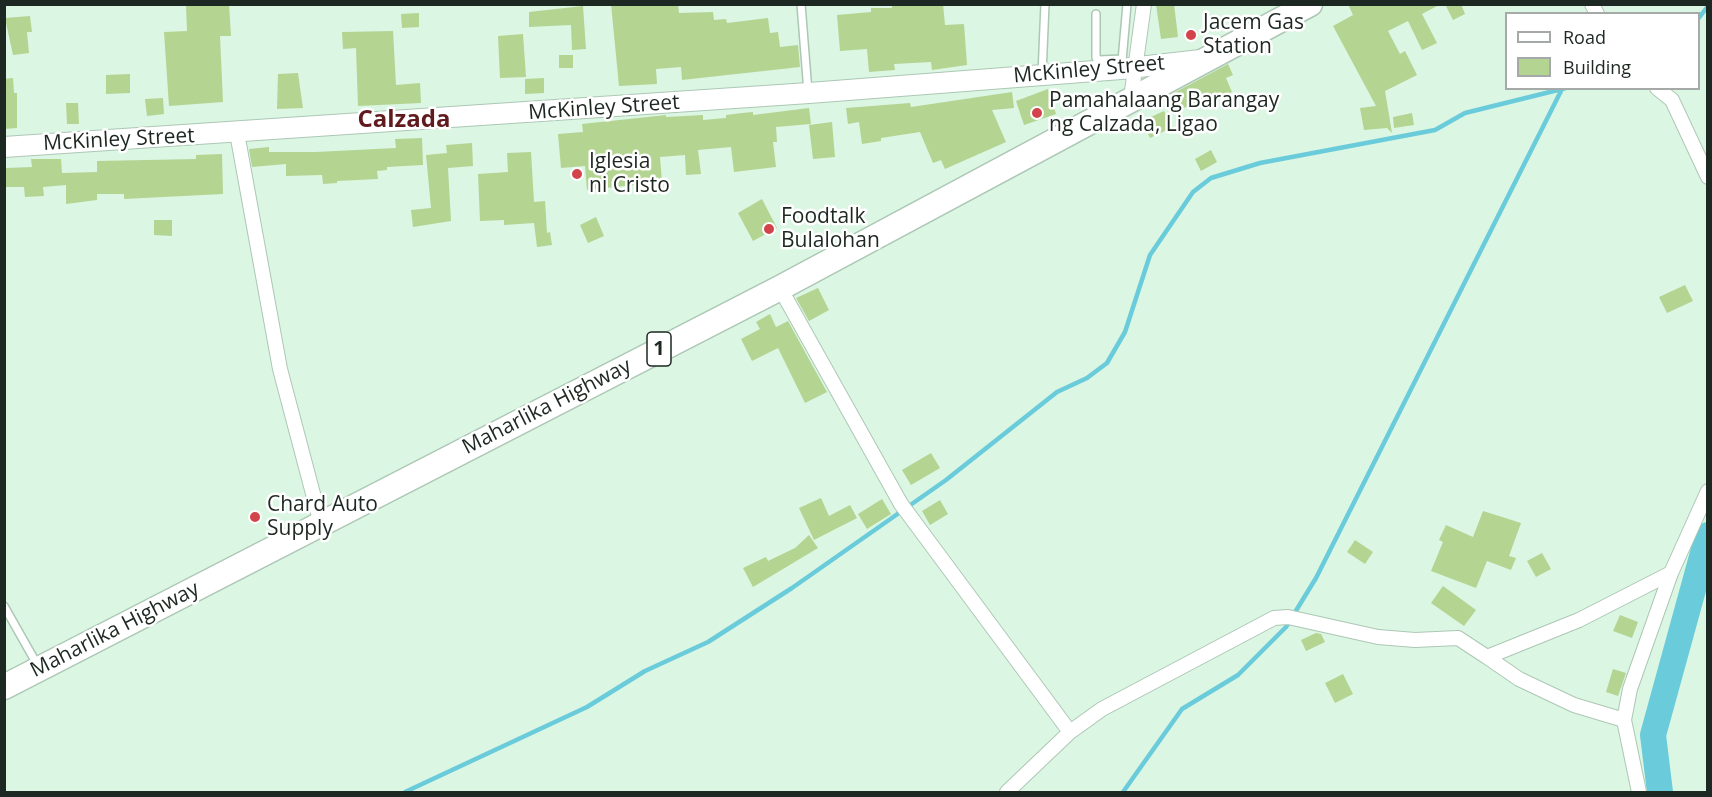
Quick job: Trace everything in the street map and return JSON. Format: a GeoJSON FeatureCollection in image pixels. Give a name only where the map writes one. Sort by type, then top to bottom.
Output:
{"type":"FeatureCollection","features":[{"type":"Feature","properties":{"kind":"highway","name":"Maharlika Highway"},"geometry":{"type":"LineString","coordinates":[[4,687],[780,288],[1203,59],[1310,4]]}},
{"type":"Feature","properties":{"kind":"main road","name":"McKinley Street"},"geometry":{"type":"LineString","coordinates":[[4,147],[809,93],[1042,75],[1203,59]]}},
{"type":"Feature","properties":{"kind":"street"},"geometry":{"type":"LineString","coordinates":[[1131,98],[1127,65],[1144,4]]}},
{"type":"Feature","properties":{"kind":"street"},"geometry":{"type":"LineString","coordinates":[[1660,90],[1672,100],[1707,177]]}},
{"type":"Feature","properties":{"kind":"street"},"geometry":{"type":"LineString","coordinates":[[237,133],[280,369],[321,524]]}},
{"type":"Feature","properties":{"kind":"street"},"geometry":{"type":"LineString","coordinates":[[780,288],[901,504],[1070,732]]}},
{"type":"Feature","properties":{"kind":"street"},"geometry":{"type":"LineString","coordinates":[[1639,792],[1624,720],[1630,689],[1671,573],[1707,491]]}},
{"type":"Feature","properties":{"kind":"street"},"geometry":{"type":"LineString","coordinates":[[1487,657],[1579,620],[1671,573]]}},
{"type":"Feature","properties":{"kind":"street"},"geometry":{"type":"LineString","coordinates":[[1007,792],[1070,732],[1102,709],[1274,618],[1288,617],[1378,637],[1415,640],[1458,638],[1519,679],[1574,705],[1624,720]]}},
{"type":"Feature","properties":{"kind":"lane"},"geometry":{"type":"LineString","coordinates":[[801,4],[809,93]]}},
{"type":"Feature","properties":{"kind":"lane"},"geometry":{"type":"LineString","coordinates":[[1042,75],[1045,4]]}},
{"type":"Feature","properties":{"kind":"lane"},"geometry":{"type":"LineString","coordinates":[[1096,14],[1096,58],[1127,65],[1127,4]]}},
{"type":"Feature","properties":{"kind":"lane"},"geometry":{"type":"LineString","coordinates":[[4,606],[40,670]]}},
{"type":"Feature","properties":{"kind":"building"},"geometry":{"type":"Polygon","coordinates":[[[229,4],[231,36],[220,36],[223,102],[169,106],[164,32],[187,31],[186,6],[229,4]]]}},
{"type":"Feature","properties":{"kind":"building"},"geometry":{"type":"Polygon","coordinates":[[[611,4],[678,4],[679,13],[713,12],[714,20],[726,19],[727,23],[768,18],[770,33],[778,32],[780,47],[798,45],[800,67],[682,80],[681,67],[656,69],[657,84],[619,86],[611,4]]]}},
{"type":"Feature","properties":{"kind":"building"},"geometry":{"type":"Polygon","coordinates":[[[892,4],[943,4],[945,25],[964,24],[967,65],[932,70],[931,62],[894,64],[895,70],[869,72],[867,49],[840,51],[837,15],[871,12],[871,8],[892,8],[892,4]]]}},
{"type":"Feature","properties":{"kind":"building"},"geometry":{"type":"Polygon","coordinates":[[[1156,4],[1174,4],[1178,37],[1161,39],[1156,4]]]}},
{"type":"Feature","properties":{"kind":"building"},"geometry":{"type":"Polygon","coordinates":[[[1348,4],[1441,4],[1422,14],[1437,43],[1422,50],[1408,21],[1388,31],[1400,54],[1405,51],[1417,75],[1385,91],[1392,133],[1387,128],[1364,130],[1360,108],[1376,106],[1333,26],[1353,15],[1348,4]]]}},
{"type":"Feature","properties":{"kind":"building"},"geometry":{"type":"Polygon","coordinates":[[[1445,4],[1461,4],[1465,14],[1453,20],[1445,4]]]}},
{"type":"Feature","properties":{"kind":"building"},"geometry":{"type":"Polygon","coordinates":[[[583,6],[586,49],[572,50],[571,25],[529,27],[529,12],[583,6]]]}},
{"type":"Feature","properties":{"kind":"building"},"geometry":{"type":"Polygon","coordinates":[[[419,13],[419,27],[402,28],[401,14],[419,13]]]}},
{"type":"Feature","properties":{"kind":"building"},"geometry":{"type":"Polygon","coordinates":[[[30,16],[32,32],[27,32],[29,53],[13,55],[5,18],[30,16]]]}},
{"type":"Feature","properties":{"kind":"building"},"geometry":{"type":"Polygon","coordinates":[[[393,31],[396,85],[420,83],[421,103],[358,106],[356,48],[343,49],[342,32],[393,31]]]}},
{"type":"Feature","properties":{"kind":"building"},"geometry":{"type":"Polygon","coordinates":[[[523,34],[526,77],[500,78],[498,36],[523,34]]]}},
{"type":"Feature","properties":{"kind":"building"},"geometry":{"type":"Polygon","coordinates":[[[559,55],[573,55],[573,68],[559,68],[559,55]]]}},
{"type":"Feature","properties":{"kind":"building"},"geometry":{"type":"Polygon","coordinates":[[[1228,64],[1233,75],[1226,78],[1232,92],[1217,99],[1214,93],[1180,110],[1172,94],[1228,64]]]}},
{"type":"Feature","properties":{"kind":"building"},"geometry":{"type":"Polygon","coordinates":[[[298,73],[303,108],[277,109],[278,74],[298,73]]]}},
{"type":"Feature","properties":{"kind":"building"},"geometry":{"type":"Polygon","coordinates":[[[130,74],[130,93],[106,94],[106,75],[130,74]]]}},
{"type":"Feature","properties":{"kind":"building"},"geometry":{"type":"Polygon","coordinates":[[[13,78],[14,93],[17,93],[17,128],[4,129],[4,79],[13,78]]]}},
{"type":"Feature","properties":{"kind":"building"},"geometry":{"type":"Polygon","coordinates":[[[544,78],[544,93],[525,94],[525,79],[544,78]]]}},
{"type":"Feature","properties":{"kind":"building"},"geometry":{"type":"Polygon","coordinates":[[[1048,89],[1056,114],[1024,125],[1016,101],[1048,89]]]}},
{"type":"Feature","properties":{"kind":"building"},"geometry":{"type":"Polygon","coordinates":[[[1012,92],[1014,108],[992,110],[1006,142],[945,169],[941,160],[933,163],[920,132],[881,138],[881,141],[862,144],[859,122],[848,124],[846,108],[910,103],[911,107],[1012,92]]]}},
{"type":"Feature","properties":{"kind":"building"},"geometry":{"type":"Polygon","coordinates":[[[163,98],[164,114],[147,116],[145,99],[163,98]]]}},
{"type":"Feature","properties":{"kind":"building"},"geometry":{"type":"Polygon","coordinates":[[[66,103],[78,103],[79,124],[67,124],[66,103]]]}},
{"type":"Feature","properties":{"kind":"building"},"geometry":{"type":"Polygon","coordinates":[[[809,108],[811,124],[776,127],[777,142],[773,142],[776,167],[734,172],[731,147],[698,150],[701,174],[686,175],[685,155],[660,157],[662,182],[587,190],[585,166],[561,168],[558,134],[583,132],[582,124],[666,115],[666,117],[703,115],[703,120],[726,118],[726,115],[742,113],[753,112],[753,115],[809,108]]]}},
{"type":"Feature","properties":{"kind":"building"},"geometry":{"type":"Polygon","coordinates":[[[1164,111],[1173,127],[1150,138],[1142,121],[1164,111]]]}},
{"type":"Feature","properties":{"kind":"building"},"geometry":{"type":"Polygon","coordinates":[[[1412,113],[1414,125],[1394,128],[1393,117],[1412,113]]]}},
{"type":"Feature","properties":{"kind":"building"},"geometry":{"type":"Polygon","coordinates":[[[832,122],[835,157],[813,159],[809,125],[832,122]]]}},
{"type":"Feature","properties":{"kind":"building"},"geometry":{"type":"Polygon","coordinates":[[[422,138],[423,165],[387,167],[387,170],[377,171],[378,179],[323,184],[322,175],[286,176],[286,164],[252,167],[249,149],[269,147],[269,152],[316,152],[396,148],[395,139],[422,138]]]}},
{"type":"Feature","properties":{"kind":"building"},"geometry":{"type":"Polygon","coordinates":[[[472,143],[473,166],[448,168],[451,221],[413,227],[411,210],[431,208],[426,155],[447,153],[446,145],[472,143]]]}},
{"type":"Feature","properties":{"kind":"building"},"geometry":{"type":"Polygon","coordinates":[[[1211,150],[1217,162],[1201,171],[1195,159],[1211,150]]]}},
{"type":"Feature","properties":{"kind":"building"},"geometry":{"type":"Polygon","coordinates":[[[531,152],[534,202],[545,201],[547,233],[550,232],[552,245],[537,247],[534,223],[504,225],[504,220],[480,221],[478,174],[508,172],[507,153],[531,152]]]}},
{"type":"Feature","properties":{"kind":"building"},"geometry":{"type":"Polygon","coordinates":[[[222,154],[223,194],[124,199],[124,194],[97,194],[97,200],[66,204],[66,185],[43,187],[44,196],[25,197],[24,187],[6,187],[6,168],[32,167],[31,159],[61,159],[62,173],[97,172],[97,161],[196,159],[196,155],[222,154]]]}},
{"type":"Feature","properties":{"kind":"building"},"geometry":{"type":"Polygon","coordinates":[[[762,199],[777,228],[753,241],[738,213],[762,199]]]}},
{"type":"Feature","properties":{"kind":"building"},"geometry":{"type":"Polygon","coordinates":[[[596,217],[604,236],[588,243],[580,225],[596,217]]]}},
{"type":"Feature","properties":{"kind":"building"},"geometry":{"type":"Polygon","coordinates":[[[154,220],[172,220],[172,236],[154,235],[154,220]]]}},
{"type":"Feature","properties":{"kind":"building"},"geometry":{"type":"Polygon","coordinates":[[[1685,285],[1693,301],[1667,313],[1659,297],[1685,285]]]}},
{"type":"Feature","properties":{"kind":"building"},"geometry":{"type":"Polygon","coordinates":[[[818,288],[829,310],[809,321],[796,298],[818,288]]]}},
{"type":"Feature","properties":{"kind":"building"},"geometry":{"type":"Polygon","coordinates":[[[770,314],[776,327],[788,321],[827,392],[805,403],[778,348],[752,361],[741,339],[760,329],[756,322],[770,314]]]}},
{"type":"Feature","properties":{"kind":"building"},"geometry":{"type":"Polygon","coordinates":[[[931,453],[940,468],[911,485],[902,470],[931,453]]]}},
{"type":"Feature","properties":{"kind":"building"},"geometry":{"type":"Polygon","coordinates":[[[821,498],[829,516],[850,505],[857,518],[814,540],[799,508],[821,498]]]}},
{"type":"Feature","properties":{"kind":"building"},"geometry":{"type":"Polygon","coordinates":[[[882,499],[891,514],[867,529],[858,514],[882,499]]]}},
{"type":"Feature","properties":{"kind":"building"},"geometry":{"type":"Polygon","coordinates":[[[940,500],[948,514],[930,525],[922,511],[940,500]]]}},
{"type":"Feature","properties":{"kind":"building"},"geometry":{"type":"Polygon","coordinates":[[[1483,511],[1521,523],[1509,556],[1516,558],[1511,570],[1487,561],[1476,588],[1431,571],[1443,542],[1439,540],[1446,525],[1473,537],[1483,511]]]}},
{"type":"Feature","properties":{"kind":"building"},"geometry":{"type":"Polygon","coordinates":[[[809,535],[818,548],[753,587],[743,568],[766,557],[768,561],[795,548],[809,535]]]}},
{"type":"Feature","properties":{"kind":"building"},"geometry":{"type":"Polygon","coordinates":[[[1355,540],[1373,552],[1365,564],[1347,552],[1355,540]]]}},
{"type":"Feature","properties":{"kind":"building"},"geometry":{"type":"Polygon","coordinates":[[[1542,553],[1551,569],[1536,577],[1527,561],[1542,553]]]}},
{"type":"Feature","properties":{"kind":"building"},"geometry":{"type":"Polygon","coordinates":[[[1443,586],[1476,610],[1464,626],[1431,603],[1443,586]]]}},
{"type":"Feature","properties":{"kind":"building"},"geometry":{"type":"Polygon","coordinates":[[[1620,615],[1638,622],[1632,638],[1613,631],[1620,615]]]}},
{"type":"Feature","properties":{"kind":"building"},"geometry":{"type":"Polygon","coordinates":[[[1316,633],[1321,634],[1325,642],[1306,651],[1301,640],[1316,633]]]}},
{"type":"Feature","properties":{"kind":"building"},"geometry":{"type":"Polygon","coordinates":[[[1613,669],[1626,673],[1618,696],[1606,692],[1613,669]]]}},
{"type":"Feature","properties":{"kind":"building"},"geometry":{"type":"Polygon","coordinates":[[[1343,674],[1353,694],[1335,703],[1325,683],[1343,674]]]}},
{"type":"Feature","properties":{"kind":"waterway"},"geometry":{"type":"LineString","coordinates":[[1700,16],[1708,6]]}},
{"type":"Feature","properties":{"kind":"waterway"},"geometry":{"type":"LineString","coordinates":[[405,792],[587,707],[645,671],[708,642],[792,588],[946,480],[1057,392],[1087,378],[1107,363],[1125,332],[1150,255],[1193,192],[1211,178],[1260,163],[1435,130],[1465,113],[1558,90]]}},
{"type":"Feature","properties":{"kind":"waterway"},"geometry":{"type":"LineString","coordinates":[[1123,792],[1182,709],[1238,675],[1286,627],[1316,578],[1561,91]]}},
{"type":"Feature","properties":{"kind":"waterway"},"geometry":{"type":"LineString","coordinates":[[1660,792],[1653,735],[1708,535]]}},
{"type":"Feature","properties":{"kind":"place","name":"Jacem Gas Station"},"geometry":{"type":"Point","coordinates":[1191,35]}},
{"type":"Feature","properties":{"kind":"place","name":"Pamahalaang Barangay ng Calzada, Ligao"},"geometry":{"type":"Point","coordinates":[1037,113]}},
{"type":"Feature","properties":{"kind":"place","name":"Iglesia ni Cristo"},"geometry":{"type":"Point","coordinates":[577,174]}},
{"type":"Feature","properties":{"kind":"place","name":"Foodtalk Bulalohan"},"geometry":{"type":"Point","coordinates":[769,229]}},
{"type":"Feature","properties":{"kind":"place","name":"Chard Auto Supply"},"geometry":{"type":"Point","coordinates":[255,517]}},
{"type":"Feature","properties":{"kind":"district","name":"Calzada"},"geometry":{"type":"Point","coordinates":[404,120]}}]}
